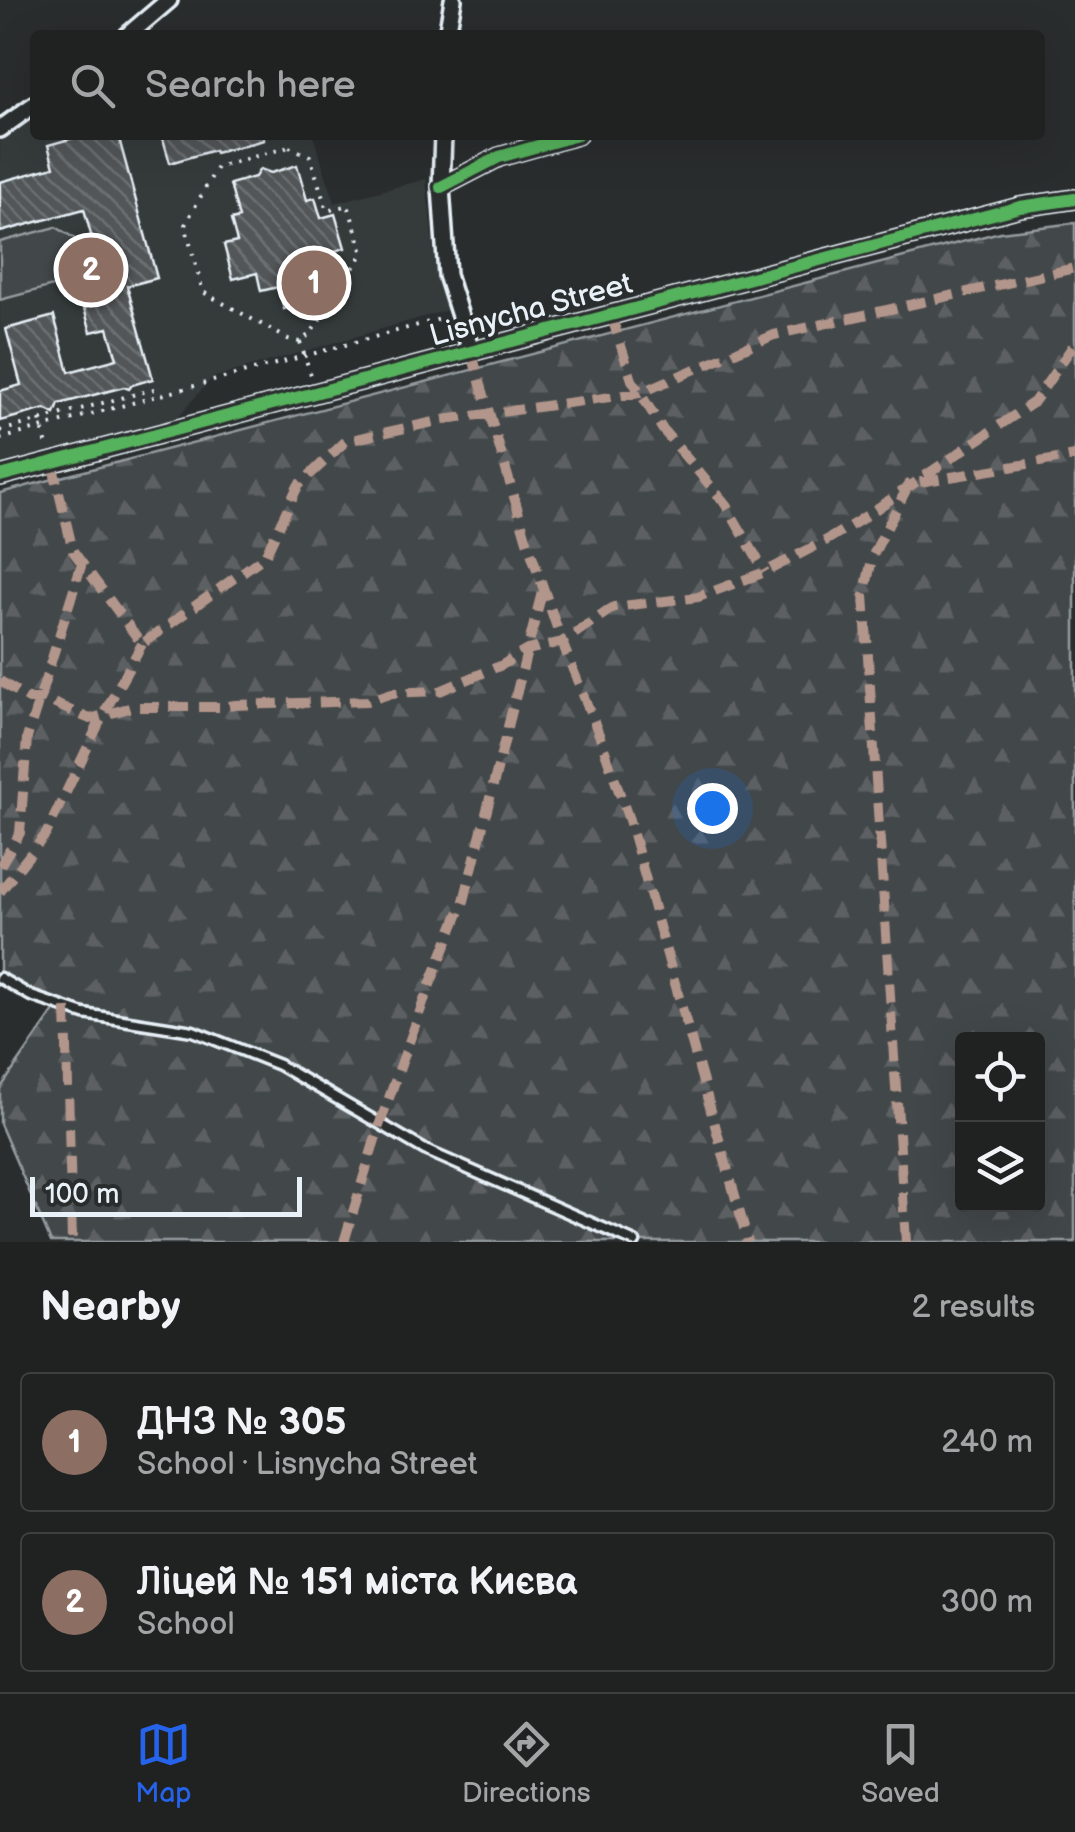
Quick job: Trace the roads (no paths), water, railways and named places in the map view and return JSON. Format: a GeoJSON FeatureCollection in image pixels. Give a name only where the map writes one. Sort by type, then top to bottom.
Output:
{"type":"FeatureCollection","features":[{"type":"Feature","properties":{"kind":"street"},"geometry":{"type":"LineString","coordinates":[[134,30],[170,0]]}},
{"type":"Feature","properties":{"kind":"street"},"geometry":{"type":"LineString","coordinates":[[448,30],[453,0]]}},
{"type":"Feature","properties":{"kind":"street"},"geometry":{"type":"LineString","coordinates":[[0,130],[30,108]]}},
{"type":"Feature","properties":{"kind":"street"},"geometry":{"type":"LineString","coordinates":[[443,140],[441,186],[447,275],[471,351]]}},
{"type":"Feature","properties":{"kind":"street"},"geometry":{"type":"LineString","coordinates":[[441,186],[499,157],[559,140]]}},
{"type":"Feature","properties":{"kind":"street","name":"Lisnycha Street"},"geometry":{"type":"LineString","coordinates":[[0,476],[1020,207],[1075,198]]}},
{"type":"Feature","properties":{"kind":"lane"},"geometry":{"type":"LineString","coordinates":[[0,978],[31,996],[84,1014],[193,1031],[279,1065],[425,1150],[635,1242]]}},
{"type":"Feature","properties":{"kind":"place","name":"Ліцей № 151 міста Києва"},"geometry":{"type":"Point","coordinates":[91,270]}},
{"type":"Feature","properties":{"kind":"place","name":"ДНЗ № 305"},"geometry":{"type":"Point","coordinates":[314,283]}}]}
